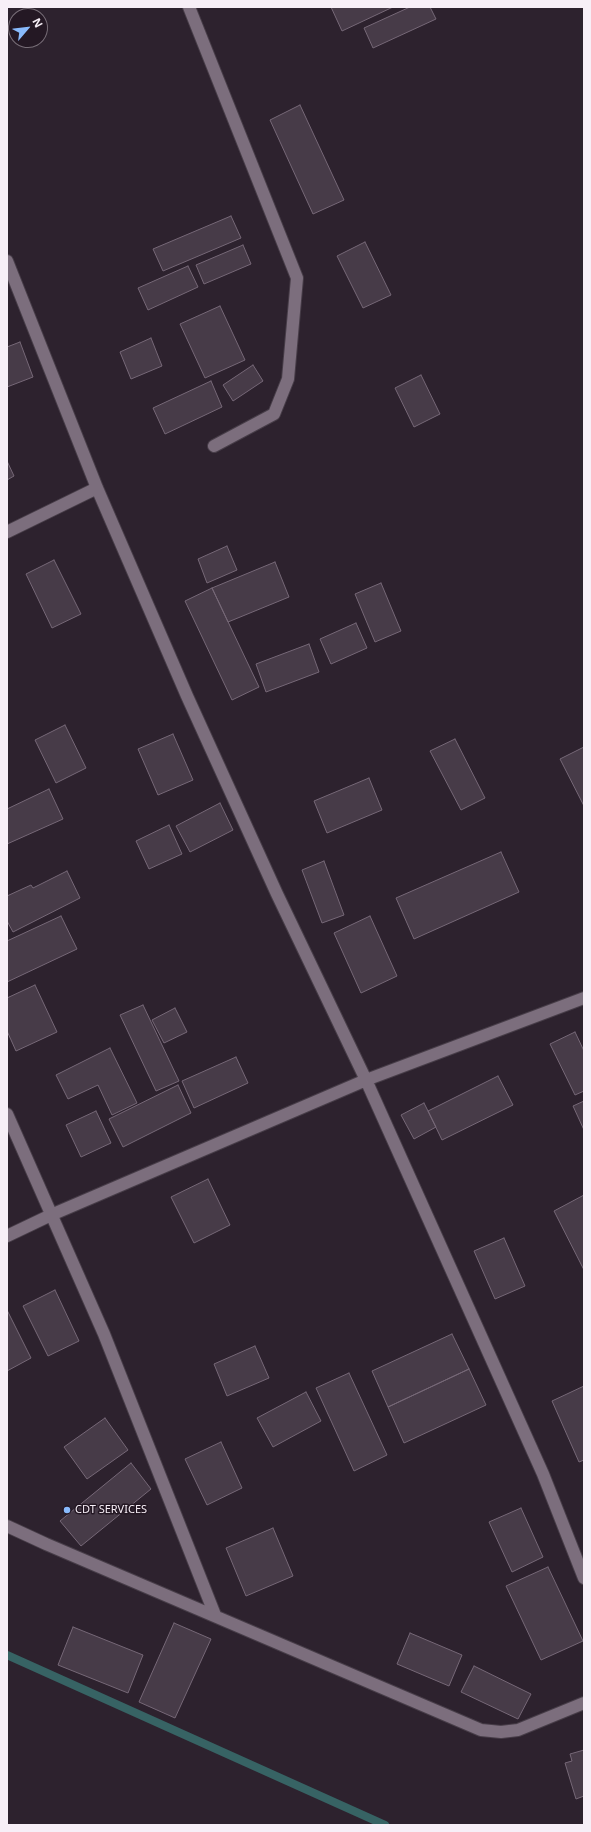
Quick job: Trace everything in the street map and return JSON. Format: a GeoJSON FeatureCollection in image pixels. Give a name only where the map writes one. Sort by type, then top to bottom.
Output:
{"type":"FeatureCollection","features":[{"type":"Feature","properties":{"kind":"street"},"geometry":{"type":"LineString","coordinates":[[189,7],[297,278],[288,379],[274,414],[214,446]]}},
{"type":"Feature","properties":{"kind":"street"},"geometry":{"type":"LineString","coordinates":[[7,261],[97,488],[187,696],[273,886],[366,1080],[542,1474],[584,1578]]}},
{"type":"Feature","properties":{"kind":"street"},"geometry":{"type":"LineString","coordinates":[[7,532],[97,488]]}},
{"type":"Feature","properties":{"kind":"street"},"geometry":{"type":"LineString","coordinates":[[7,1236],[51,1215],[366,1080],[584,998]]}},
{"type":"Feature","properties":{"kind":"street"},"geometry":{"type":"LineString","coordinates":[[7,1114],[104,1334],[215,1615]]}},
{"type":"Feature","properties":{"kind":"street"},"geometry":{"type":"LineString","coordinates":[[7,1526],[482,1730],[501,1732],[518,1730],[584,1703]]}},
{"type":"Feature","properties":{"kind":"building"},"geometry":{"type":"Polygon","coordinates":[[[331,7],[393,7],[342,31],[331,7]]]}},
{"type":"Feature","properties":{"kind":"building"},"geometry":{"type":"Polygon","coordinates":[[[410,7],[430,7],[436,19],[373,48],[364,28],[410,7]]]}},
{"type":"Feature","properties":{"kind":"building"},"geometry":{"type":"Polygon","coordinates":[[[300,105],[344,200],[313,214],[270,120],[300,105]]]}},
{"type":"Feature","properties":{"kind":"building"},"geometry":{"type":"Polygon","coordinates":[[[231,216],[241,238],[163,271],[153,249],[231,216]]]}},
{"type":"Feature","properties":{"kind":"building"},"geometry":{"type":"Polygon","coordinates":[[[365,242],[391,295],[363,308],[337,256],[365,242]]]}},
{"type":"Feature","properties":{"kind":"building"},"geometry":{"type":"Polygon","coordinates":[[[243,245],[251,264],[204,284],[196,265],[243,245]]]}},
{"type":"Feature","properties":{"kind":"building"},"geometry":{"type":"Polygon","coordinates":[[[188,266],[198,287],[148,310],[138,288],[188,266]]]}},
{"type":"Feature","properties":{"kind":"building"},"geometry":{"type":"Polygon","coordinates":[[[220,306],[245,360],[205,378],[180,324],[220,306]]]}},
{"type":"Feature","properties":{"kind":"building"},"geometry":{"type":"Polygon","coordinates":[[[151,338],[162,366],[131,379],[120,352],[151,338]]]}},
{"type":"Feature","properties":{"kind":"building"},"geometry":{"type":"Polygon","coordinates":[[[20,342],[33,377],[7,387],[7,347],[20,342]]]}},
{"type":"Feature","properties":{"kind":"building"},"geometry":{"type":"Polygon","coordinates":[[[253,365],[263,381],[233,401],[223,385],[253,365]]]}},
{"type":"Feature","properties":{"kind":"building"},"geometry":{"type":"Polygon","coordinates":[[[421,375],[440,414],[414,427],[395,388],[421,375]]]}},
{"type":"Feature","properties":{"kind":"building"},"geometry":{"type":"Polygon","coordinates":[[[211,381],[222,407],[165,434],[153,408],[211,381]]]}},
{"type":"Feature","properties":{"kind":"building"},"geometry":{"type":"Polygon","coordinates":[[[7,461],[14,476],[7,480],[7,461]]]}},
{"type":"Feature","properties":{"kind":"building"},"geometry":{"type":"Polygon","coordinates":[[[227,546],[237,570],[207,583],[198,559],[227,546]]]}},
{"type":"Feature","properties":{"kind":"building"},"geometry":{"type":"Polygon","coordinates":[[[54,560],[81,614],[52,628],[26,574],[54,560]]]}},
{"type":"Feature","properties":{"kind":"building"},"geometry":{"type":"Polygon","coordinates":[[[275,562],[289,597],[228,622],[212,588],[275,562]]]}},
{"type":"Feature","properties":{"kind":"building"},"geometry":{"type":"Polygon","coordinates":[[[381,583],[401,631],[375,642],[355,594],[381,583]]]}},
{"type":"Feature","properties":{"kind":"building"},"geometry":{"type":"Polygon","coordinates":[[[212,588],[259,687],[232,700],[185,601],[212,588]]]}},
{"type":"Feature","properties":{"kind":"building"},"geometry":{"type":"Polygon","coordinates":[[[356,623],[367,648],[331,664],[320,639],[356,623]]]}},
{"type":"Feature","properties":{"kind":"building"},"geometry":{"type":"Polygon","coordinates":[[[309,644],[319,672],[266,692],[256,664],[309,644]]]}},
{"type":"Feature","properties":{"kind":"building"},"geometry":{"type":"Polygon","coordinates":[[[65,725],[86,768],[56,783],[35,740],[65,725]]]}},
{"type":"Feature","properties":{"kind":"building"},"geometry":{"type":"Polygon","coordinates":[[[173,734],[193,780],[158,795],[138,749],[173,734]]]}},
{"type":"Feature","properties":{"kind":"building"},"geometry":{"type":"Polygon","coordinates":[[[455,739],[485,798],[461,810],[430,751],[455,739]]]}},
{"type":"Feature","properties":{"kind":"building"},"geometry":{"type":"Polygon","coordinates":[[[584,747],[584,806],[560,759],[584,747]]]}},
{"type":"Feature","properties":{"kind":"building"},"geometry":{"type":"Polygon","coordinates":[[[369,778],[382,810],[327,833],[314,801],[369,778]]]}},
{"type":"Feature","properties":{"kind":"building"},"geometry":{"type":"Polygon","coordinates":[[[49,789],[63,819],[7,844],[7,809],[49,789]]]}},
{"type":"Feature","properties":{"kind":"building"},"geometry":{"type":"Polygon","coordinates":[[[220,803],[233,830],[190,852],[176,826],[220,803]]]}},
{"type":"Feature","properties":{"kind":"building"},"geometry":{"type":"Polygon","coordinates":[[[169,825],[182,854],[149,869],[136,841],[169,825]]]}},
{"type":"Feature","properties":{"kind":"building"},"geometry":{"type":"Polygon","coordinates":[[[501,852],[519,892],[414,939],[396,898],[501,852]]]}},
{"type":"Feature","properties":{"kind":"building"},"geometry":{"type":"Polygon","coordinates":[[[324,861],[344,915],[322,923],[302,870],[324,861]]]}},
{"type":"Feature","properties":{"kind":"building"},"geometry":{"type":"Polygon","coordinates":[[[67,871],[80,898],[13,932],[7,921],[7,896],[31,885],[33,888],[67,871]]]}},
{"type":"Feature","properties":{"kind":"building"},"geometry":{"type":"Polygon","coordinates":[[[61,916],[77,949],[7,982],[7,941],[61,916]]]}},
{"type":"Feature","properties":{"kind":"building"},"geometry":{"type":"Polygon","coordinates":[[[370,916],[397,976],[361,993],[334,933],[370,916]]]}},
{"type":"Feature","properties":{"kind":"building"},"geometry":{"type":"Polygon","coordinates":[[[35,985],[57,1032],[16,1051],[7,1031],[7,998],[35,985]]]}},
{"type":"Feature","properties":{"kind":"building"},"geometry":{"type":"Polygon","coordinates":[[[143,1005],[179,1081],[156,1091],[120,1015],[143,1005]]]}},
{"type":"Feature","properties":{"kind":"building"},"geometry":{"type":"Polygon","coordinates":[[[175,1008],[187,1032],[164,1043],[152,1020],[175,1008]]]}},
{"type":"Feature","properties":{"kind":"building"},"geometry":{"type":"Polygon","coordinates":[[[575,1032],[584,1051],[584,1091],[575,1095],[550,1044],[575,1032]]]}},
{"type":"Feature","properties":{"kind":"building"},"geometry":{"type":"Polygon","coordinates":[[[110,1048],[137,1103],[112,1115],[98,1085],[68,1099],[56,1075],[110,1048]]]}},
{"type":"Feature","properties":{"kind":"building"},"geometry":{"type":"Polygon","coordinates":[[[236,1057],[248,1083],[194,1108],[182,1081],[236,1057]]]}},
{"type":"Feature","properties":{"kind":"building"},"geometry":{"type":"Polygon","coordinates":[[[498,1076],[513,1105],[442,1140],[428,1111],[498,1076]]]}},
{"type":"Feature","properties":{"kind":"building"},"geometry":{"type":"Polygon","coordinates":[[[178,1085],[191,1113],[123,1147],[109,1119],[178,1085]]]}},
{"type":"Feature","properties":{"kind":"building"},"geometry":{"type":"Polygon","coordinates":[[[584,1101],[584,1130],[573,1106],[584,1101]]]}},
{"type":"Feature","properties":{"kind":"building"},"geometry":{"type":"Polygon","coordinates":[[[424,1103],[436,1127],[414,1139],[401,1115],[424,1103]]]}},
{"type":"Feature","properties":{"kind":"building"},"geometry":{"type":"Polygon","coordinates":[[[96,1111],[111,1143],[81,1157],[66,1125],[96,1111]]]}},
{"type":"Feature","properties":{"kind":"building"},"geometry":{"type":"Polygon","coordinates":[[[208,1179],[230,1225],[194,1243],[171,1197],[208,1179]]]}},
{"type":"Feature","properties":{"kind":"building"},"geometry":{"type":"Polygon","coordinates":[[[584,1195],[584,1270],[554,1211],[584,1195]]]}},
{"type":"Feature","properties":{"kind":"building"},"geometry":{"type":"Polygon","coordinates":[[[504,1238],[525,1286],[495,1299],[474,1251],[504,1238]]]}},
{"type":"Feature","properties":{"kind":"building"},"geometry":{"type":"Polygon","coordinates":[[[55,1290],[79,1341],[48,1356],[23,1306],[55,1290]]]}},
{"type":"Feature","properties":{"kind":"building"},"geometry":{"type":"Polygon","coordinates":[[[7,1310],[31,1358],[7,1371],[7,1310]]]}},
{"type":"Feature","properties":{"kind":"building"},"geometry":{"type":"Polygon","coordinates":[[[452,1334],[469,1369],[388,1407],[372,1371],[452,1334]]]}},
{"type":"Feature","properties":{"kind":"building"},"geometry":{"type":"Polygon","coordinates":[[[255,1346],[269,1378],[227,1396],[214,1364],[255,1346]]]}},
{"type":"Feature","properties":{"kind":"building"},"geometry":{"type":"Polygon","coordinates":[[[469,1369],[486,1405],[404,1443],[388,1407],[469,1369]]]}},
{"type":"Feature","properties":{"kind":"building"},"geometry":{"type":"Polygon","coordinates":[[[349,1373],[387,1455],[354,1471],[316,1388],[349,1373]]]}},
{"type":"Feature","properties":{"kind":"building"},"geometry":{"type":"Polygon","coordinates":[[[584,1386],[584,1460],[579,1462],[552,1401],[584,1386]]]}},
{"type":"Feature","properties":{"kind":"building"},"geometry":{"type":"Polygon","coordinates":[[[306,1392],[321,1421],[273,1447],[257,1418],[306,1392]]]}},
{"type":"Feature","properties":{"kind":"building"},"geometry":{"type":"Polygon","coordinates":[[[105,1418],[128,1450],[87,1479],[64,1447],[105,1418]]]}},
{"type":"Feature","properties":{"kind":"building"},"geometry":{"type":"Polygon","coordinates":[[[221,1442],[242,1488],[207,1505],[185,1459],[221,1442]]]}},
{"type":"Feature","properties":{"kind":"building"},"geometry":{"type":"Polygon","coordinates":[[[131,1463],[151,1489],[81,1546],[60,1521],[131,1463]]]}},
{"type":"Feature","properties":{"kind":"building"},"geometry":{"type":"Polygon","coordinates":[[[521,1508],[543,1557],[512,1572],[489,1522],[521,1508]]]}},
{"type":"Feature","properties":{"kind":"building"},"geometry":{"type":"Polygon","coordinates":[[[273,1528],[293,1576],[246,1596],[226,1548],[273,1528]]]}},
{"type":"Feature","properties":{"kind":"building"},"geometry":{"type":"Polygon","coordinates":[[[548,1567],[583,1641],[541,1660],[506,1586],[548,1567]]]}},
{"type":"Feature","properties":{"kind":"building"},"geometry":{"type":"Polygon","coordinates":[[[174,1623],[211,1639],[175,1718],[139,1702],[174,1623]]]}},
{"type":"Feature","properties":{"kind":"building"},"geometry":{"type":"Polygon","coordinates":[[[73,1627],[143,1655],[128,1693],[58,1665],[73,1627]]]}},
{"type":"Feature","properties":{"kind":"building"},"geometry":{"type":"Polygon","coordinates":[[[410,1633],[462,1655],[449,1686],[397,1664],[410,1633]]]}},
{"type":"Feature","properties":{"kind":"building"},"geometry":{"type":"Polygon","coordinates":[[[474,1666],[531,1694],[518,1719],[461,1692],[474,1666]]]}},
{"type":"Feature","properties":{"kind":"building"},"geometry":{"type":"Polygon","coordinates":[[[584,1750],[584,1796],[576,1799],[565,1763],[572,1761],[570,1754],[584,1750]]]}},
{"type":"Feature","properties":{"kind":"waterway"},"geometry":{"type":"LineString","coordinates":[[7,1655],[385,1825]]}},
{"type":"Feature","properties":{"kind":"place","name":"CDT SERVICES"},"geometry":{"type":"Point","coordinates":[67,1510]}}]}
